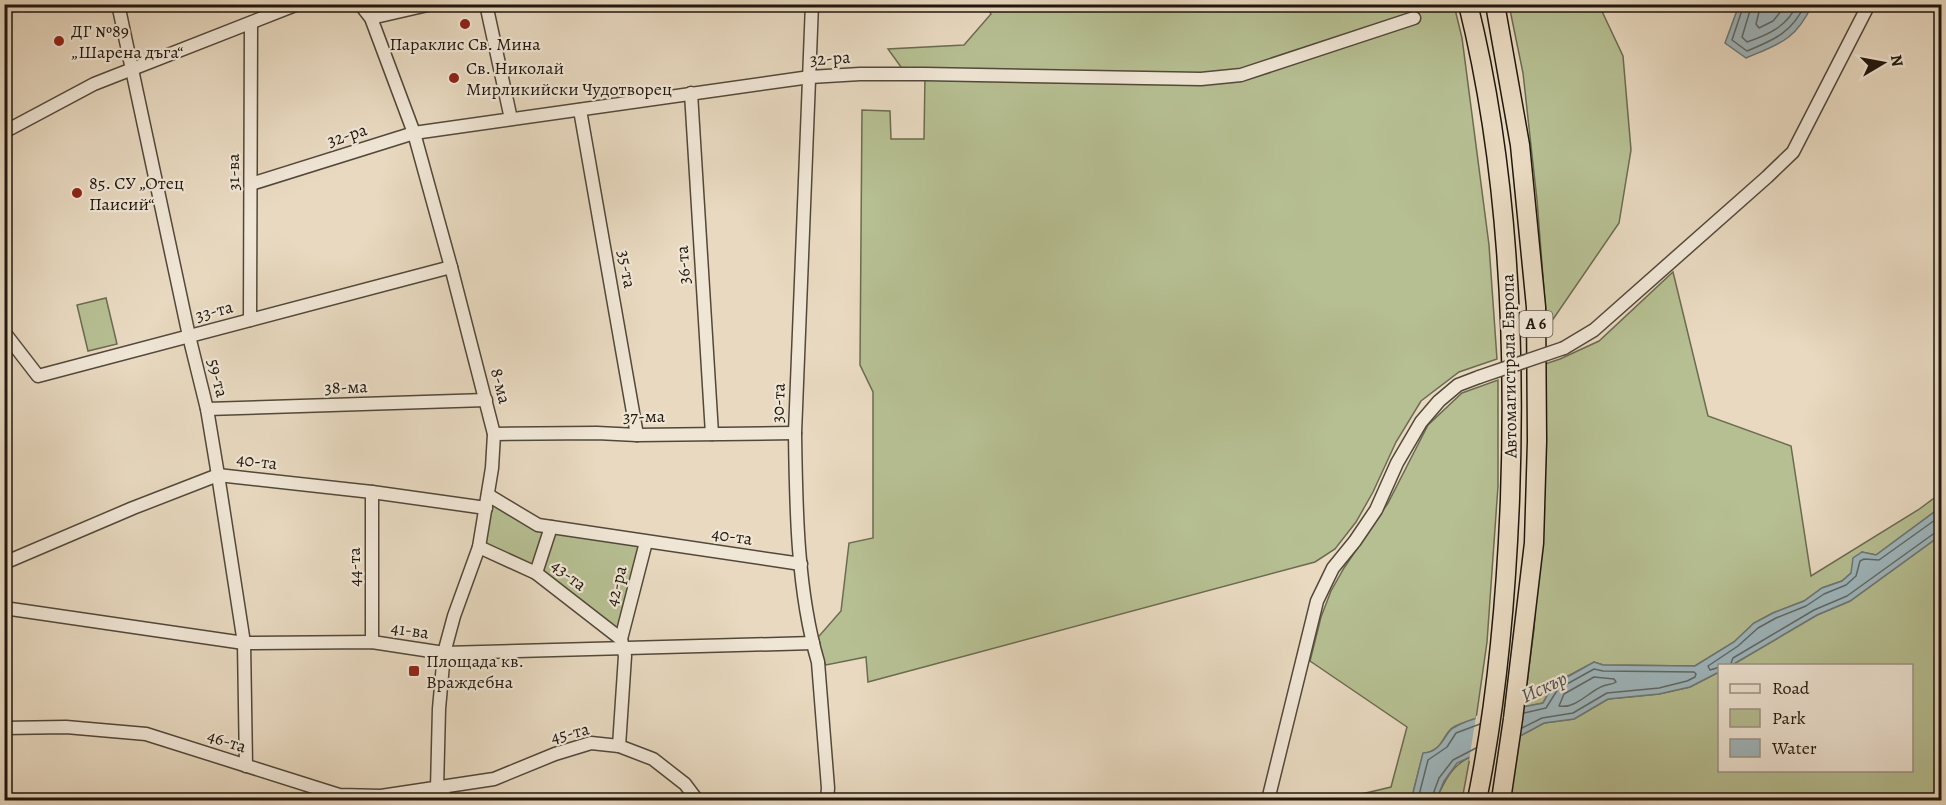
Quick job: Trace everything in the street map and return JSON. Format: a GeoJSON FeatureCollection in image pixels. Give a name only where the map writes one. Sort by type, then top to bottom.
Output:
{"type":"FeatureCollection","features":[{"type":"Feature","properties":{"kind":"highway","name":"Автомагистрала Европа"},"geometry":{"type":"LineString","coordinates":[[1468,4],[1496,148],[1510,302],[1512,441],[1508,555],[1500,644],[1490,728],[1477,801]]}},
{"type":"Feature","properties":{"kind":"highway","name":"Автомагистрала Европа"},"geometry":{"type":"LineString","coordinates":[[1495,4],[1520,145],[1536,307],[1537,441],[1534,543],[1501,801]]}},
{"type":"Feature","properties":{"kind":"street"},"geometry":{"type":"LineString","coordinates":[[4,9],[15,4]]}},
{"type":"Feature","properties":{"kind":"street","name":"59-та"},"geometry":{"type":"LineString","coordinates":[[118,4],[189,336],[207,409],[244,643],[246,766]]}},
{"type":"Feature","properties":{"kind":"street"},"geometry":{"type":"LineString","coordinates":[[4,132],[94,84],[298,4]]}},
{"type":"Feature","properties":{"kind":"street","name":"8-ма"},"geometry":{"type":"LineString","coordinates":[[360,4],[371,18],[414,133],[494,434],[492,468],[479,547],[454,616],[444,653],[439,709],[437,789]]}},
{"type":"Feature","properties":{"kind":"street"},"geometry":{"type":"LineString","coordinates":[[371,18],[432,4]]}},
{"type":"Feature","properties":{"kind":"street"},"geometry":{"type":"LineString","coordinates":[[486,4],[511,119]]}},
{"type":"Feature","properties":{"kind":"street","name":"30-та"},"geometry":{"type":"LineString","coordinates":[[812,4],[795,433],[796,500],[801,564],[818,662],[828,788],[827,801]]}},
{"type":"Feature","properties":{"kind":"street"},"geometry":{"type":"LineString","coordinates":[[1268,801],[1317,601],[1333,568],[1376,510],[1397,463],[1421,422],[1439,401],[1458,386],[1564,348],[1581,339],[1600,325],[1767,177],[1792,152],[1869,4]]}},
{"type":"Feature","properties":{"kind":"street","name":"32-ра"},"geometry":{"type":"LineString","coordinates":[[251,184],[414,133],[810,77],[860,74],[1201,79],[1241,75],[1414,18]]}},
{"type":"Feature","properties":{"kind":"street","name":"31-ва"},"geometry":{"type":"LineString","coordinates":[[250,320],[251,23]]}},
{"type":"Feature","properties":{"kind":"street","name":"36-та"},"geometry":{"type":"LineString","coordinates":[[691,93],[712,434]]}},
{"type":"Feature","properties":{"kind":"street","name":"35-та"},"geometry":{"type":"LineString","coordinates":[[580,110],[637,435]]}},
{"type":"Feature","properties":{"kind":"street","name":"33-та"},"geometry":{"type":"LineString","coordinates":[[4,332],[38,376],[451,267]]}},
{"type":"Feature","properties":{"kind":"street","name":"38-ма"},"geometry":{"type":"LineString","coordinates":[[207,409],[486,400]]}},
{"type":"Feature","properties":{"kind":"street","name":"37-ма"},"geometry":{"type":"LineString","coordinates":[[494,434],[795,433]]}},
{"type":"Feature","properties":{"kind":"street","name":"40-та"},"geometry":{"type":"LineString","coordinates":[[4,563],[133,508],[218,475],[372,492],[486,508]]}},
{"type":"Feature","properties":{"kind":"street","name":"44-та"},"geometry":{"type":"LineString","coordinates":[[372,492],[372,642]]}},
{"type":"Feature","properties":{"kind":"street","name":"40-та"},"geometry":{"type":"LineString","coordinates":[[488,495],[538,525],[801,564]]}},
{"type":"Feature","properties":{"kind":"street"},"geometry":{"type":"LineString","coordinates":[[536,573],[551,527]]}},
{"type":"Feature","properties":{"kind":"street","name":"42-ра"},"geometry":{"type":"LineString","coordinates":[[619,746],[626,656],[623,643],[646,542]]}},
{"type":"Feature","properties":{"kind":"street","name":"43-та"},"geometry":{"type":"LineString","coordinates":[[479,547],[536,573],[623,643]]}},
{"type":"Feature","properties":{"kind":"street","name":"41-ва"},"geometry":{"type":"LineString","coordinates":[[4,608],[244,643],[372,642],[444,653],[623,643],[813,643]]}},
{"type":"Feature","properties":{"kind":"street","name":"46-та"},"geometry":{"type":"LineString","coordinates":[[4,728],[66,727],[146,734],[339,798],[381,796],[437,789]]}},
{"type":"Feature","properties":{"kind":"street","name":"45-та"},"geometry":{"type":"LineString","coordinates":[[437,789],[494,779],[555,754],[591,743],[619,746],[653,759],[685,784],[697,801]]}},
{"type":"Feature","properties":{"kind":"street"},"geometry":{"type":"LineString","coordinates":[[437,789],[448,801]]}},
{"type":"Feature","properties":{"kind":"green space"},"geometry":{"type":"Polygon","coordinates":[[[986,5],[1454,5],[1462,38],[1489,245],[1497,359],[1459,372],[1421,401],[1396,442],[1356,522],[1335,549],[1315,562],[868,682],[866,657],[826,665],[813,643],[841,611],[849,543],[873,538],[873,392],[860,365],[862,110],[890,111],[891,139],[924,139],[925,75],[906,74],[888,49],[964,45],[991,14],[986,5]]]}},
{"type":"Feature","properties":{"kind":"green space"},"geometry":{"type":"Polygon","coordinates":[[[1509,5],[1599,5],[1623,56],[1631,150],[1619,223],[1547,328],[1537,200],[1523,73],[1509,5]]]}},
{"type":"Feature","properties":{"kind":"green space"},"geometry":{"type":"Polygon","coordinates":[[[1673,272],[1708,416],[1791,446],[1811,576],[1918,510],[1941,493],[1941,507],[1876,555],[1862,552],[1851,573],[1842,581],[1822,588],[1804,601],[1754,623],[1734,642],[1695,666],[1603,665],[1594,662],[1553,684],[1543,703],[1524,707],[1534,629],[1546,459],[1545,364],[1599,341],[1673,272]]]}},
{"type":"Feature","properties":{"kind":"green space"},"geometry":{"type":"Polygon","coordinates":[[[106,298],[117,344],[88,351],[77,305],[106,298]]]}},
{"type":"Feature","properties":{"kind":"green space"},"geometry":{"type":"Polygon","coordinates":[[[1498,380],[1498,486],[1487,642],[1476,719],[1452,728],[1435,750],[1423,754],[1413,793],[1400,800],[1336,800],[1391,787],[1407,727],[1310,661],[1321,617],[1331,591],[1388,503],[1428,425],[1462,393],[1498,380]]]}},
{"type":"Feature","properties":{"kind":"green space"},"geometry":{"type":"Polygon","coordinates":[[[488,495],[523,517],[646,542],[621,639],[536,573],[479,547],[488,495]]]}},
{"type":"Feature","properties":{"kind":"green space"},"geometry":{"type":"Polygon","coordinates":[[[1941,535],[1941,800],[1510,800],[1520,736],[1544,723],[1574,719],[1608,699],[1659,694],[1690,687],[1718,673],[1718,772],[1913,772],[1913,664],[1734,664],[1817,615],[1850,601],[1941,535]]]}},
{"type":"Feature","properties":{"kind":"green space"},"geometry":{"type":"Polygon","coordinates":[[[1470,757],[1462,800],[1436,800],[1453,770],[1470,757]]]}},
{"type":"Feature","properties":{"kind":"water"},"geometry":{"type":"Polygon","coordinates":[[[1739,4],[1812,5],[1800,26],[1793,33],[1777,44],[1746,58],[1725,43],[1739,4]]]}},
{"type":"Feature","properties":{"kind":"water"},"geometry":{"type":"Polygon","coordinates":[[[1941,507],[1941,535],[1850,601],[1817,615],[1734,664],[1718,664],[1718,673],[1690,687],[1659,694],[1608,699],[1574,719],[1544,723],[1457,763],[1444,781],[1436,800],[1400,800],[1413,793],[1423,753],[1434,750],[1453,728],[1462,723],[1543,703],[1553,685],[1594,662],[1603,665],[1695,666],[1734,642],[1754,623],[1804,601],[1822,588],[1842,581],[1851,573],[1853,558],[1862,552],[1876,555],[1941,507]]]}},
{"type":"Feature","properties":{"kind":"pier"},"geometry":{"type":"Polygon","coordinates":[[[1524,704],[1520,740],[1469,761],[1476,716],[1524,704]]]}},
{"type":"Feature","properties":{"kind":"waterway"},"geometry":{"type":"LineString","coordinates":[[1909,800],[1942,791]]}},
{"type":"Feature","properties":{"kind":"place","name":"Параклис Св. Мина"},"geometry":{"type":"Point","coordinates":[465,24]}},
{"type":"Feature","properties":{"kind":"place","name":"ДГ №89 „Шарена дъга“"},"geometry":{"type":"Point","coordinates":[59,41]}},
{"type":"Feature","properties":{"kind":"place","name":"Св. Николай Мирликийски Чудотворец"},"geometry":{"type":"Point","coordinates":[454,78]}},
{"type":"Feature","properties":{"kind":"place","name":"85. СУ „Отец Паисий“"},"geometry":{"type":"Point","coordinates":[77,193]}},
{"type":"Feature","properties":{"kind":"place","name":"Площада кв. Враждебна"},"geometry":{"type":"Point","coordinates":[414,671]}},
{"type":"Feature","properties":{"kind":"water label","name":"Искър"},"geometry":{"type":"Point","coordinates":[1544,687]}}]}
